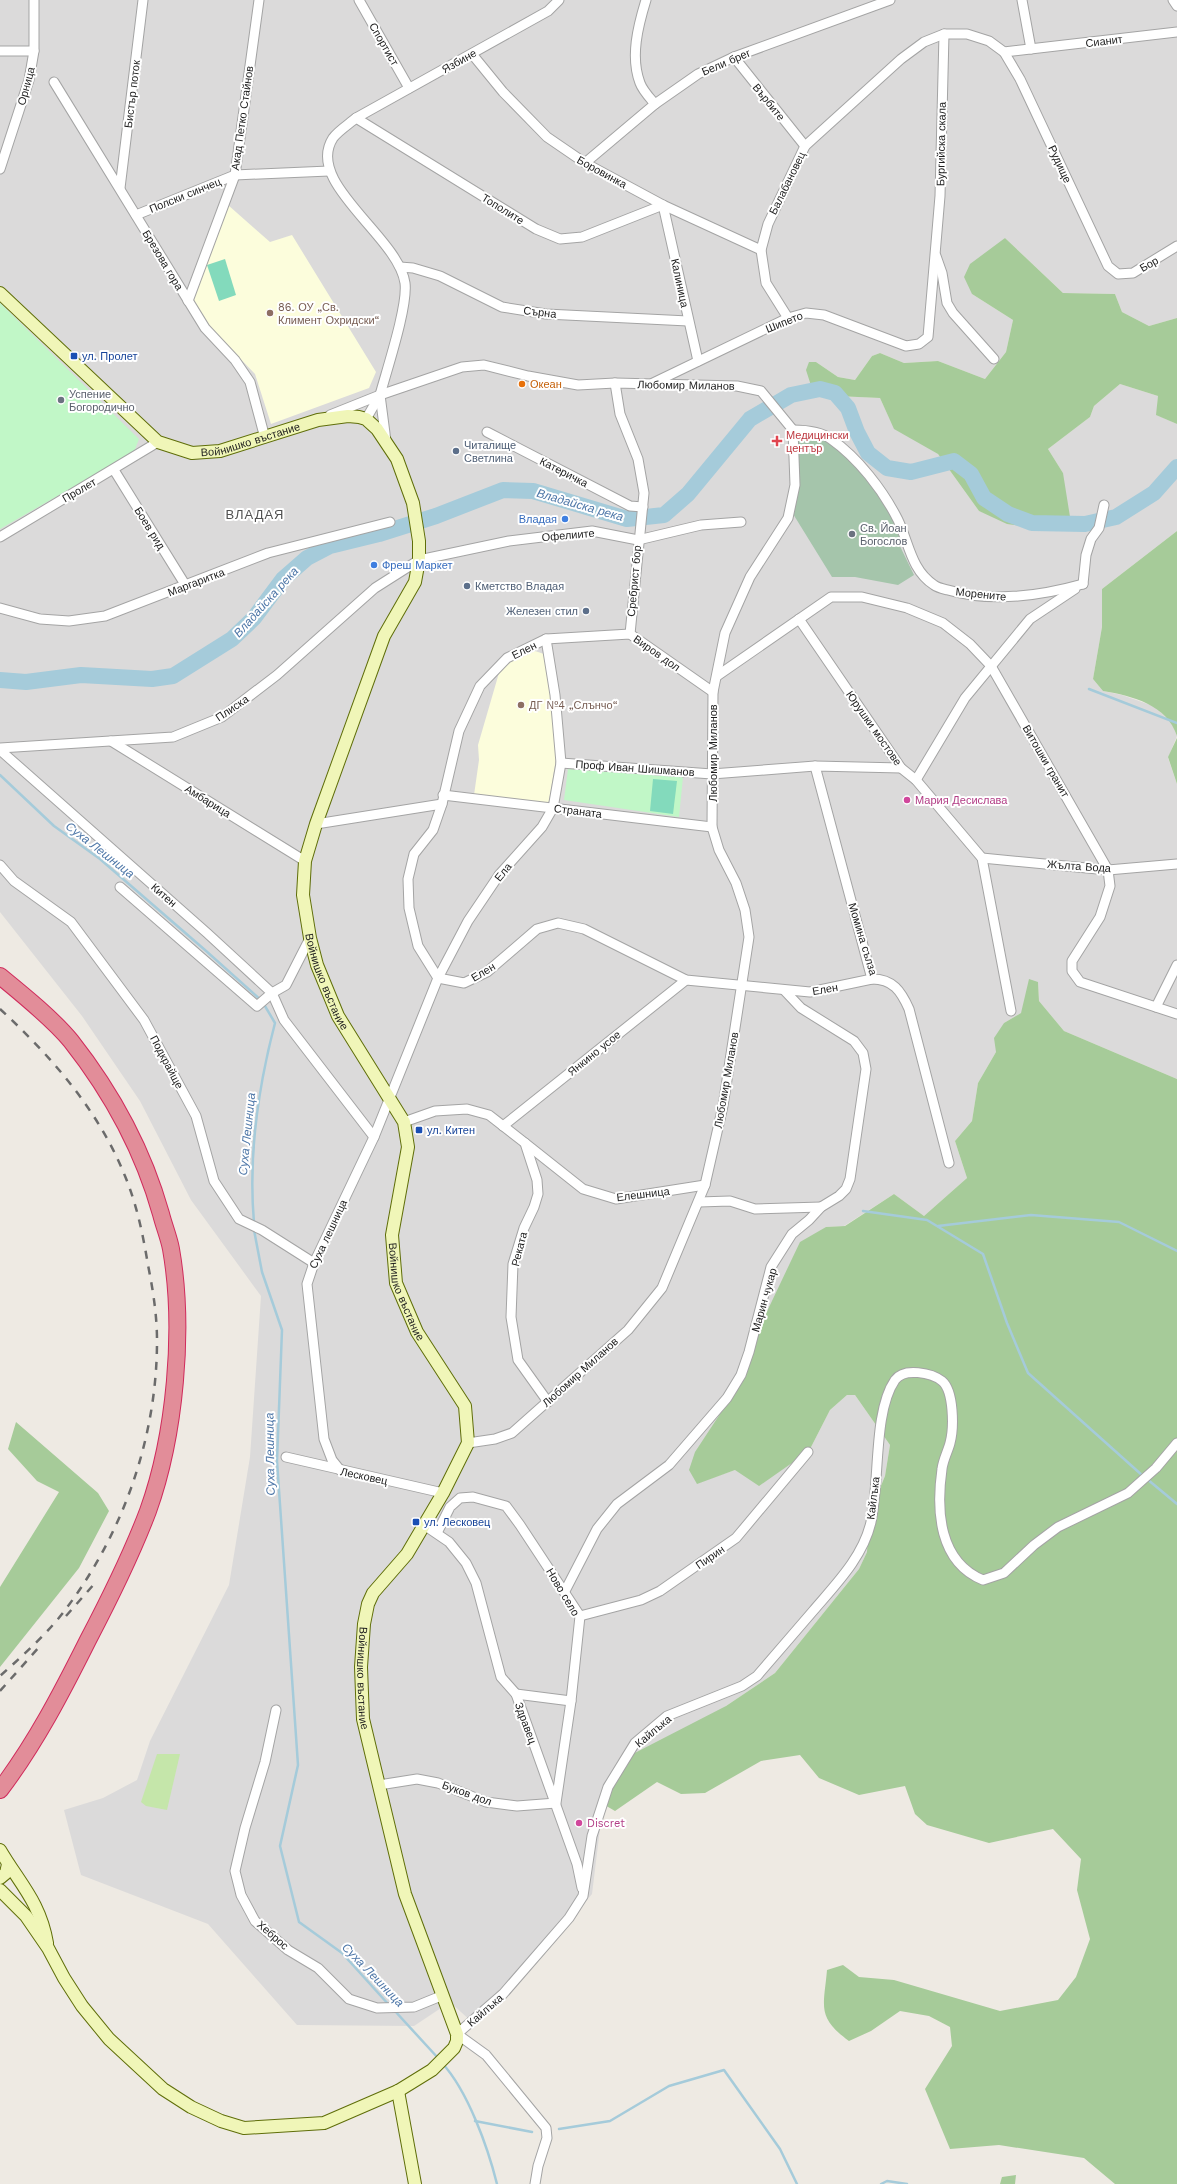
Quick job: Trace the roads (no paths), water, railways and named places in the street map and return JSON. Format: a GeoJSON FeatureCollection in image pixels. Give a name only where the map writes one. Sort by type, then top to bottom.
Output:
{"type":"FeatureCollection","features":[{"type":"Feature","properties":{"kind":"highway"},"geometry":{"type":"LineString","coordinates":[[0,976],[69,1039],[107,1091],[132,1138],[154,1189],[171,1249],[177,1311],[176,1377],[169,1431],[148,1509],[122,1574],[57,1700],[19,1765],[0,1790]]}},
{"type":"Feature","properties":{"kind":"street","name":"Орница"},"geometry":{"type":"LineString","coordinates":[[0,169],[29,80],[34,51],[34,0]]}},
{"type":"Feature","properties":{"kind":"street","name":"Бистър поток"},"geometry":{"type":"LineString","coordinates":[[120,188],[143,0]]}},
{"type":"Feature","properties":{"kind":"street","name":"Акад Петко Стайнов"},"geometry":{"type":"LineString","coordinates":[[188,301],[235,175],[259,0]]}},
{"type":"Feature","properties":{"kind":"street","name":"Спортист"},"geometry":{"type":"LineString","coordinates":[[359,0],[409,88]]}},
{"type":"Feature","properties":{"kind":"street","name":"Язбине"},"geometry":{"type":"LineString","coordinates":[[329,171],[329,151],[334,138],[356,118],[548,11],[559,0]]}},
{"type":"Feature","properties":{"kind":"street"},"geometry":{"type":"LineString","coordinates":[[646,0],[639,23],[635,62],[640,84],[655,104]]}},
{"type":"Feature","properties":{"kind":"street","name":"Бели брег"},"geometry":{"type":"LineString","coordinates":[[585,163],[655,104],[698,74],[734,57],[890,0]]}},
{"type":"Feature","properties":{"kind":"street"},"geometry":{"type":"LineString","coordinates":[[1022,0],[1031,49]]}},
{"type":"Feature","properties":{"kind":"street"},"geometry":{"type":"LineString","coordinates":[[1175,0],[1177,6]]}},
{"type":"Feature","properties":{"kind":"street","name":"Сианит"},"geometry":{"type":"LineString","coordinates":[[1004,52],[1177,32]]}},
{"type":"Feature","properties":{"kind":"street"},"geometry":{"type":"LineString","coordinates":[[944,34],[967,34],[989,41],[1004,52]]}},
{"type":"Feature","properties":{"kind":"street","name":"Балабановец"},"geometry":{"type":"LineString","coordinates":[[788,318],[766,283],[761,250],[768,224],[805,146],[901,59],[924,42],[944,34]]}},
{"type":"Feature","properties":{"kind":"street","name":"Бургийска скала"},"geometry":{"type":"LineString","coordinates":[[923,342],[928,337],[929,331],[940,196],[944,34]]}},
{"type":"Feature","properties":{"kind":"street"},"geometry":{"type":"LineString","coordinates":[[0,51],[34,51]]}},
{"type":"Feature","properties":{"kind":"street","name":"Рудище"},"geometry":{"type":"LineString","coordinates":[[1004,52],[1020,79],[1108,266],[1118,274]]}},
{"type":"Feature","properties":{"kind":"street","name":"Боровинка"},"geometry":{"type":"LineString","coordinates":[[472,54],[503,92],[547,137],[585,163],[663,205],[761,250]]}},
{"type":"Feature","properties":{"kind":"street","name":"Върбите"},"geometry":{"type":"LineString","coordinates":[[734,57],[805,146]]}},
{"type":"Feature","properties":{"kind":"street","name":"Брезова гора"},"geometry":{"type":"LineString","coordinates":[[54,82],[205,328],[235,360],[250,382],[265,438]]}},
{"type":"Feature","properties":{"kind":"street","name":"Тополите"},"geometry":{"type":"LineString","coordinates":[[356,118],[536,229],[560,239],[582,238],[663,205]]}},
{"type":"Feature","properties":{"kind":"street"},"geometry":{"type":"LineString","coordinates":[[329,171],[343,196],[387,245],[400,268],[405,283],[404,301],[380,395],[366,419],[386,441]]}},
{"type":"Feature","properties":{"kind":"street","name":"Полски синчец"},"geometry":{"type":"LineString","coordinates":[[136,215],[235,175],[329,171]]}},
{"type":"Feature","properties":{"kind":"street","name":"Калиница"},"geometry":{"type":"LineString","coordinates":[[663,205],[698,361]]}},
{"type":"Feature","properties":{"kind":"street","name":"Бор"},"geometry":{"type":"LineString","coordinates":[[1118,274],[1133,273],[1177,246]]}},
{"type":"Feature","properties":{"kind":"street","name":"Бургийска скала"},"geometry":{"type":"LineString","coordinates":[[935,253],[942,274],[947,303],[994,359]]}},
{"type":"Feature","properties":{"kind":"street","name":"Сърна"},"geometry":{"type":"LineString","coordinates":[[400,268],[413,268],[440,276],[502,307],[546,314],[688,321]]}},
{"type":"Feature","properties":{"kind":"street","name":"Войнишко въстание"},"geometry":{"type":"LineString","coordinates":[[0,293],[158,442],[192,453],[220,451],[318,420],[348,416],[366,419]]}},
{"type":"Feature","properties":{"kind":"street","name":"Шипето"},"geometry":{"type":"LineString","coordinates":[[650,384],[788,318],[806,313],[824,315],[906,346],[913,346],[923,342]]}},
{"type":"Feature","properties":{"kind":"street","name":"Любомир Миланов"},"geometry":{"type":"LineString","coordinates":[[318,420],[380,395],[462,367],[484,365],[528,376],[578,385],[650,384],[737,386],[761,391],[793,430],[795,485],[788,518],[750,577],[725,633],[713,692],[712,827],[719,850],[736,883],[746,910],[749,938],[723,1106],[706,1185],[662,1288],[628,1330],[512,1433],[495,1439],[468,1443]]}},
{"type":"Feature","properties":{"kind":"street"},"geometry":{"type":"LineString","coordinates":[[615,384],[620,414],[638,459],[644,493],[643,507]]}},
{"type":"Feature","properties":{"kind":"street"},"geometry":{"type":"LineString","coordinates":[[380,395],[386,441]]}},
{"type":"Feature","properties":{"kind":"street","name":"Морените"},"geometry":{"type":"LineString","coordinates":[[793,430],[812,431],[830,438],[868,474],[884,495],[899,521],[910,554],[921,574],[935,586],[959,594],[1006,598],[1064,590],[1083,584]]}},
{"type":"Feature","properties":{"kind":"street","name":"Катеричка"},"geometry":{"type":"LineString","coordinates":[[487,432],[630,506],[643,507]]}},
{"type":"Feature","properties":{"kind":"street","name":"Войнишко въстание"},"geometry":{"type":"LineString","coordinates":[[386,441],[398,459],[413,503],[419,541],[419,560],[415,582],[384,636],[316,824],[305,861],[303,895],[310,938],[317,965],[338,1016],[404,1122],[408,1147],[392,1235],[396,1283],[417,1332],[465,1406],[468,1443],[444,1493],[407,1554],[373,1593],[365,1614],[361,1667],[364,1719],[405,1894],[441,1996],[457,2034]]}},
{"type":"Feature","properties":{"kind":"street","name":"Пролет"},"geometry":{"type":"LineString","coordinates":[[0,537],[114,470],[158,442]]}},
{"type":"Feature","properties":{"kind":"street","name":"Боев рид"},"geometry":{"type":"LineString","coordinates":[[114,470],[186,586]]}},
{"type":"Feature","properties":{"kind":"street"},"geometry":{"type":"LineString","coordinates":[[916,780],[965,698],[1030,619],[1083,584],[1086,555],[1091,539],[1098,528],[1104,505]]}},
{"type":"Feature","properties":{"kind":"street","name":"Сребрист бор"},"geometry":{"type":"LineString","coordinates":[[630,634],[639,529],[643,507]]}},
{"type":"Feature","properties":{"kind":"street","name":"Маргаритка"},"geometry":{"type":"LineString","coordinates":[[0,608],[40,620],[69,621],[105,616],[186,586],[268,553],[390,522]]}},
{"type":"Feature","properties":{"kind":"street","name":"Офелиите"},"geometry":{"type":"LineString","coordinates":[[419,560],[509,541],[592,531],[638,540],[701,525],[741,522]]}},
{"type":"Feature","properties":{"kind":"street","name":"Плиска"},"geometry":{"type":"LineString","coordinates":[[0,749],[173,737],[222,716],[277,675],[375,588],[419,560]]}},
{"type":"Feature","properties":{"kind":"street","name":"Витошки гранит"},"geometry":{"type":"LineString","coordinates":[[798,619],[831,596],[862,596],[906,608],[943,623],[970,644],[992,666],[1108,870],[1110,886],[1100,917],[1072,961],[1072,971],[1080,982],[1177,1014]]}},
{"type":"Feature","properties":{"kind":"street"},"geometry":{"type":"LineString","coordinates":[[717,676],[798,619]]}},
{"type":"Feature","properties":{"kind":"street","name":"Юрушки мостове"},"geometry":{"type":"LineString","coordinates":[[798,619],[901,768],[916,780],[982,858],[1011,1011]]}},
{"type":"Feature","properties":{"kind":"street","name":"Виров дол"},"geometry":{"type":"LineString","coordinates":[[546,639],[630,634],[713,692]]}},
{"type":"Feature","properties":{"kind":"street","name":"Ела"},"geometry":{"type":"LineString","coordinates":[[389,1097],[438,978],[468,920],[499,876],[542,827],[553,808],[561,763],[555,695],[546,639]]}},
{"type":"Feature","properties":{"kind":"street","name":"Елен"},"geometry":{"type":"LineString","coordinates":[[546,639],[507,658],[480,686],[459,731],[433,830],[414,854],[408,878],[409,908],[418,946],[438,978],[464,983],[487,972],[537,929],[558,923],[584,929],[686,980],[810,992],[872,979]]}},
{"type":"Feature","properties":{"kind":"street","name":"Амбарица"},"geometry":{"type":"LineString","coordinates":[[111,741],[305,861]]}},
{"type":"Feature","properties":{"kind":"street","name":"Китен"},"geometry":{"type":"LineString","coordinates":[[0,749],[207,933],[272,993],[284,1020],[374,1136]]}},
{"type":"Feature","properties":{"kind":"street","name":"Проф Иван Шишманов"},"geometry":{"type":"LineString","coordinates":[[561,763],[712,774],[815,766],[901,768]]}},
{"type":"Feature","properties":{"kind":"street","name":"Момина сълза"},"geometry":{"type":"LineString","coordinates":[[815,766],[872,979],[883,979],[894,985],[902,992],[910,1009],[949,1163]]}},
{"type":"Feature","properties":{"kind":"street","name":"Страната"},"geometry":{"type":"LineString","coordinates":[[316,824],[442,800],[553,808],[712,827]]}},
{"type":"Feature","properties":{"kind":"street","name":"Жълта Вода"},"geometry":{"type":"LineString","coordinates":[[982,858],[1108,870],[1177,864]]}},
{"type":"Feature","properties":{"kind":"street","name":"Подкрайще"},"geometry":{"type":"LineString","coordinates":[[0,865],[14,881],[70,922],[144,1020],[196,1116],[214,1182],[239,1219],[262,1230],[314,1263]]}},
{"type":"Feature","properties":{"kind":"street"},"geometry":{"type":"LineString","coordinates":[[120,887],[257,1006],[272,993],[286,985],[310,938]]}},
{"type":"Feature","properties":{"kind":"street"},"geometry":{"type":"LineString","coordinates":[[1156,1007],[1177,965]]}},
{"type":"Feature","properties":{"kind":"street","name":"Янкино усое"},"geometry":{"type":"LineString","coordinates":[[503,1126],[686,980]]}},
{"type":"Feature","properties":{"kind":"street","name":"Марин чукар"},"geometry":{"type":"LineString","coordinates":[[565,1591],[597,1529],[617,1504],[669,1465],[727,1398],[741,1375],[749,1352],[772,1267],[792,1234],[809,1220],[821,1207],[839,1196],[846,1189],[850,1179],[866,1069],[863,1053],[854,1041],[801,1008],[784,990]]}},
{"type":"Feature","properties":{"kind":"street","name":"Суха лешница"},"geometry":{"type":"LineString","coordinates":[[340,1470],[332,1460],[324,1439],[307,1284],[314,1263],[374,1136],[389,1097]]}},
{"type":"Feature","properties":{"kind":"street"},"geometry":{"type":"LineString","coordinates":[[404,1122],[435,1111],[467,1109],[489,1115],[525,1143]]}},
{"type":"Feature","properties":{"kind":"street","name":"Елешница"},"geometry":{"type":"LineString","coordinates":[[525,1143],[583,1190],[616,1199],[706,1185]]}},
{"type":"Feature","properties":{"kind":"street","name":"Реката"},"geometry":{"type":"LineString","coordinates":[[525,1143],[537,1180],[538,1194],[534,1207],[524,1228],[513,1264],[511,1317],[518,1360],[548,1402]]}},
{"type":"Feature","properties":{"kind":"street"},"geometry":{"type":"LineString","coordinates":[[699,1202],[730,1201],[755,1209],[821,1207]]}},
{"type":"Feature","properties":{"kind":"street","name":"Кайлъка"},"geometry":{"type":"LineString","coordinates":[[457,2034],[503,1994],[569,1918],[583,1896],[592,1836],[608,1787],[635,1743],[668,1716],[742,1686],[757,1676],[848,1570],[861,1548],[871,1522],[884,1400],[896,1379],[912,1372],[935,1376],[947,1385],[952,1397],[951,1441],[942,1468],[940,1509],[945,1543],[956,1562],[970,1575],[982,1580],[1004,1573],[1034,1545],[1058,1527],[1128,1493],[1150,1473],[1177,1443]]}},
{"type":"Feature","properties":{"kind":"street","name":"Пирин"},"geometry":{"type":"LineString","coordinates":[[580,1616],[641,1600],[660,1591],[736,1538],[808,1452]]}},
{"type":"Feature","properties":{"kind":"street","name":"Лесковец"},"geometry":{"type":"LineString","coordinates":[[286,1458],[444,1493]]}},
{"type":"Feature","properties":{"kind":"street","name":"Ново село"},"geometry":{"type":"LineString","coordinates":[[437,1533],[450,1507],[460,1498],[473,1497],[506,1506],[565,1591],[580,1616],[571,1701],[556,1802]]}},
{"type":"Feature","properties":{"kind":"street","name":"Здравец"},"geometry":{"type":"LineString","coordinates":[[424,1525],[449,1542],[466,1563],[476,1583],[501,1677],[516,1694],[577,1864],[583,1896]]}},
{"type":"Feature","properties":{"kind":"street"},"geometry":{"type":"LineString","coordinates":[[516,1694],[571,1701]]}},
{"type":"Feature","properties":{"kind":"street","name":"Хеброс"},"geometry":{"type":"LineString","coordinates":[[276,1710],[265,1762],[245,1828],[236,1871],[241,1896],[256,1921],[288,1950],[318,1968],[349,1999],[377,2008],[414,2007],[441,1996]]}},
{"type":"Feature","properties":{"kind":"street","name":"Буков дол"},"geometry":{"type":"LineString","coordinates":[[379,1785],[417,1779],[438,1783],[486,1802],[517,1806],[556,1802]]}},
{"type":"Feature","properties":{"kind":"street"},"geometry":{"type":"LineString","coordinates":[[0,1850],[35,1904],[43,1922],[48,1948]]}},
{"type":"Feature","properties":{"kind":"street"},"geometry":{"type":"LineString","coordinates":[[0,1878],[6,1873],[8,1864]]}},
{"type":"Feature","properties":{"kind":"street"},"geometry":{"type":"LineString","coordinates":[[0,1890],[26,1916],[48,1948],[64,1978],[82,2006],[109,2039],[163,2089],[191,2108],[221,2121],[244,2128],[324,2123],[398,2091],[441,2062],[454,2048],[457,2041],[457,2034]]}},
{"type":"Feature","properties":{"kind":"street"},"geometry":{"type":"LineString","coordinates":[[457,2034],[486,2055],[546,2128],[547,2138],[538,2166],[536,2184]]}},
{"type":"Feature","properties":{"kind":"street"},"geometry":{"type":"LineString","coordinates":[[398,2091],[415,2184]]}},
{"type":"Feature","properties":{"kind":"waterway","name":"Владайска река"},"geometry":{"type":"LineString","coordinates":[[0,680],[26,682],[81,675],[152,679],[173,676],[232,639],[254,618],[283,579],[307,558],[330,546],[379,534],[436,516],[503,490],[533,491],[627,519],[664,515],[688,494],[750,419],[791,395],[820,389],[835,393],[848,408],[857,432],[868,453],[887,468],[911,472],[954,461],[971,474],[984,498],[1008,514],[1032,523],[1085,524],[1116,517],[1154,493],[1177,467]]}},
{"type":"Feature","properties":{"kind":"waterway"},"geometry":{"type":"LineString","coordinates":[[1089,689],[1177,723]]}},
{"type":"Feature","properties":{"kind":"waterway","name":"Суха Лешница"},"geometry":{"type":"LineString","coordinates":[[0,775],[54,826],[100,859],[262,1001],[275,1023],[259,1097],[256,1122],[252,1172],[254,1223]]}},
{"type":"Feature","properties":{"kind":"waterway"},"geometry":{"type":"LineString","coordinates":[[863,1211],[927,1220],[983,1254],[1007,1323],[1028,1373],[1143,1476]]}},
{"type":"Feature","properties":{"kind":"waterway"},"geometry":{"type":"LineString","coordinates":[[938,1226],[1031,1215],[1119,1222],[1177,1251]]}},
{"type":"Feature","properties":{"kind":"waterway","name":"Суха Лешница"},"geometry":{"type":"LineString","coordinates":[[254,1230],[262,1272],[282,1330],[277,1461],[298,1765],[280,1846],[299,1922],[342,1953],[389,2005]]}},
{"type":"Feature","properties":{"kind":"waterway"},"geometry":{"type":"LineString","coordinates":[[1147,1479],[1177,1504]]}},
{"type":"Feature","properties":{"kind":"waterway","name":"Суха Лешница"},"geometry":{"type":"LineString","coordinates":[[394,2010],[438,2058]]}},
{"type":"Feature","properties":{"kind":"waterway","name":"Суха Лешница"},"geometry":{"type":"LineString","coordinates":[[442,2063],[460,2089],[476,2120],[497,2184]]}},
{"type":"Feature","properties":{"kind":"waterway"},"geometry":{"type":"LineString","coordinates":[[559,2129],[610,2121],[669,2086],[724,2070],[780,2149],[797,2184]]}},
{"type":"Feature","properties":{"kind":"waterway"},"geometry":{"type":"LineString","coordinates":[[475,2121],[532,2132]]}},
{"type":"Feature","properties":{"kind":"waterway"},"geometry":{"type":"LineString","coordinates":[[881,2184],[887,2181],[907,2184]]}},
{"type":"Feature","properties":{"kind":"railway"},"geometry":{"type":"LineString","coordinates":[[0,1009],[55,1065],[72,1086],[102,1129],[114,1152],[129,1187],[142,1231],[152,1284],[157,1341],[151,1414],[143,1450],[132,1485],[118,1520],[102,1553],[62,1614],[25,1654],[0,1676]]}},
{"type":"Feature","properties":{"kind":"railway"},"geometry":{"type":"LineString","coordinates":[[66,1616],[95,1583]]}},
{"type":"Feature","properties":{"kind":"railway"},"geometry":{"type":"LineString","coordinates":[[0,1691],[40,1646]]}},
{"type":"Feature","properties":{"kind":"place","name":"86. ОУ „Св. Климент Охридски“"},"geometry":{"type":"Point","coordinates":[270,313]}},
{"type":"Feature","properties":{"kind":"place","name":"ул. Пролет"},"geometry":{"type":"Point","coordinates":[74,356]}},
{"type":"Feature","properties":{"kind":"place","name":"Океан"},"geometry":{"type":"Point","coordinates":[522,384]}},
{"type":"Feature","properties":{"kind":"place","name":"Успение Богородично"},"geometry":{"type":"Point","coordinates":[61,400]}},
{"type":"Feature","properties":{"kind":"place","name":"Медицински център"},"geometry":{"type":"Point","coordinates":[777,441]}},
{"type":"Feature","properties":{"kind":"place","name":"Читалище Светлина"},"geometry":{"type":"Point","coordinates":[456,451]}},
{"type":"Feature","properties":{"kind":"place","name":"Владая"},"geometry":{"type":"Point","coordinates":[565,519]}},
{"type":"Feature","properties":{"kind":"place","name":"Св. Йоан Богослов"},"geometry":{"type":"Point","coordinates":[852,534]}},
{"type":"Feature","properties":{"kind":"place","name":"Фреш Маркет"},"geometry":{"type":"Point","coordinates":[374,565]}},
{"type":"Feature","properties":{"kind":"place","name":"Кметство Владая"},"geometry":{"type":"Point","coordinates":[467,586]}},
{"type":"Feature","properties":{"kind":"place","name":"Железен стил"},"geometry":{"type":"Point","coordinates":[586,611]}},
{"type":"Feature","properties":{"kind":"place","name":"ДГ №4 „Слънчо“"},"geometry":{"type":"Point","coordinates":[521,705]}},
{"type":"Feature","properties":{"kind":"place","name":"Мария Десислава"},"geometry":{"type":"Point","coordinates":[907,800]}},
{"type":"Feature","properties":{"kind":"place","name":"ул. Китен"},"geometry":{"type":"Point","coordinates":[419,1130]}},
{"type":"Feature","properties":{"kind":"place","name":"ул. Лесковец"},"geometry":{"type":"Point","coordinates":[416,1522]}},
{"type":"Feature","properties":{"kind":"place","name":"Discret"},"geometry":{"type":"Point","coordinates":[579,1823]}},
{"type":"Feature","properties":{"kind":"district","name":"ВЛАДАЯ"},"geometry":{"type":"Point","coordinates":[255,514]}}]}
